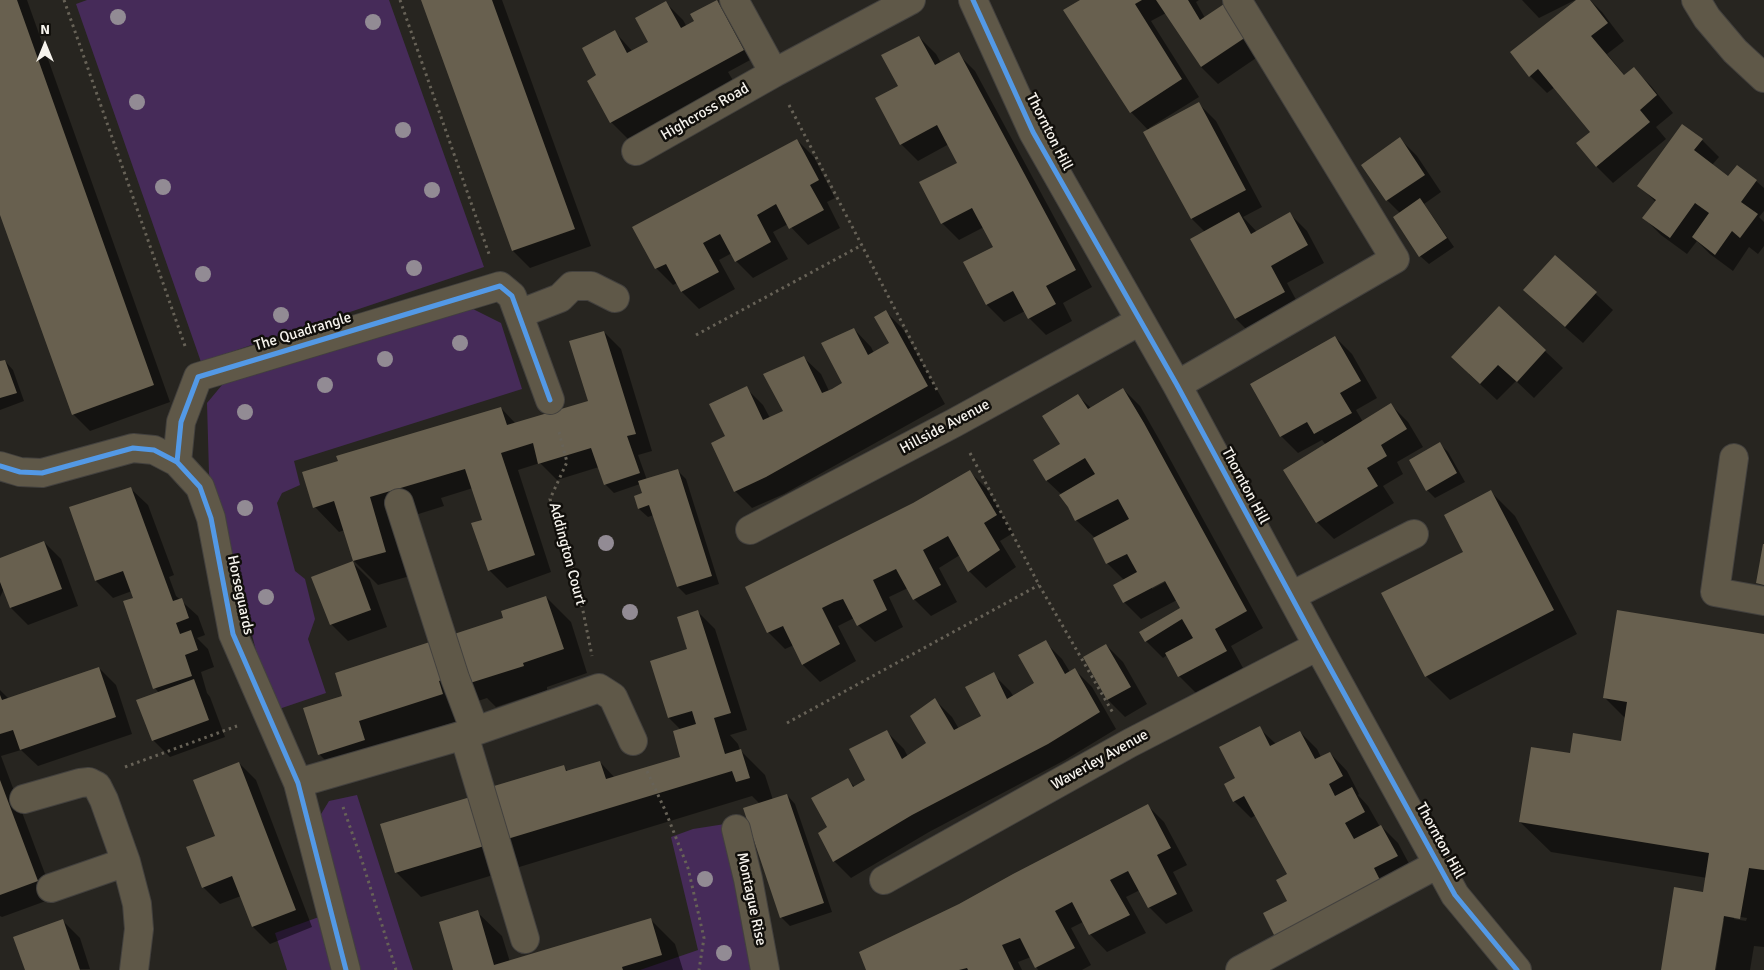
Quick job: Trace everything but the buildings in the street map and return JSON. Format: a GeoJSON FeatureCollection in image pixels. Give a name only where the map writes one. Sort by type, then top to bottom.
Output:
{"type":"FeatureCollection","features":[{"type":"Feature","properties":{"kind":"street"},"geometry":{"type":"LineString","coordinates":[[734,0],[774,73]]}},
{"type":"Feature","properties":{"kind":"street","name":"Highcross Road"},"geometry":{"type":"LineString","coordinates":[[636,151],[774,73],[911,0]]}},
{"type":"Feature","properties":{"kind":"street","name":"Thornton Hill"},"geometry":{"type":"LineString","coordinates":[[973,0],[1033,132],[1177,385],[1455,895],[1517,970]]}},
{"type":"Feature","properties":{"kind":"street"},"geometry":{"type":"LineString","coordinates":[[1177,385],[1395,258],[1237,0]]}},
{"type":"Feature","properties":{"kind":"street"},"geometry":{"type":"LineString","coordinates":[[1696,0],[1707,18],[1734,52],[1764,78]]}},
{"type":"Feature","properties":{"kind":"street","name":"The Quadrangle"},"geometry":{"type":"LineString","coordinates":[[198,377],[500,286]]}},
{"type":"Feature","properties":{"kind":"street"},"geometry":{"type":"LineString","coordinates":[[500,286],[512,296],[550,400]]}},
{"type":"Feature","properties":{"kind":"street"},"geometry":{"type":"LineString","coordinates":[[519,314],[560,298],[572,286],[591,286],[615,298]]}},
{"type":"Feature","properties":{"kind":"street","name":"Hillside Avenue"},"geometry":{"type":"LineString","coordinates":[[750,530],[954,423],[1140,321]]}},
{"type":"Feature","properties":{"kind":"street"},"geometry":{"type":"LineString","coordinates":[[176,462],[181,422],[198,377]]}},
{"type":"Feature","properties":{"kind":"street","name":"Horseguards"},"geometry":{"type":"LineString","coordinates":[[0,466],[20,472],[42,473],[133,448],[154,450],[176,462],[200,487],[211,518],[233,634],[298,783],[346,970]]}},
{"type":"Feature","properties":{"kind":"street"},"geometry":{"type":"LineString","coordinates":[[1734,458],[1715,592],[1764,601]]}},
{"type":"Feature","properties":{"kind":"street"},"geometry":{"type":"LineString","coordinates":[[399,503],[455,678],[525,938]]}},
{"type":"Feature","properties":{"kind":"street"},"geometry":{"type":"LineString","coordinates":[[1291,596],[1414,534]]}},
{"type":"Feature","properties":{"kind":"street","name":"Waverley Avenue"},"geometry":{"type":"LineString","coordinates":[[884,880],[1130,743],[1318,646]]}},
{"type":"Feature","properties":{"kind":"street"},"geometry":{"type":"LineString","coordinates":[[298,783],[469,734],[599,688],[613,697],[633,741]]}},
{"type":"Feature","properties":{"kind":"street"},"geometry":{"type":"LineString","coordinates":[[24,799],[80,783],[89,782],[97,786],[104,800],[126,862],[137,904],[139,929],[134,970]]}},
{"type":"Feature","properties":{"kind":"street","name":"Montague Rise"},"geometry":{"type":"LineString","coordinates":[[736,829],[748,879],[765,970]]}},
{"type":"Feature","properties":{"kind":"street"},"geometry":{"type":"LineString","coordinates":[[51,888],[126,862]]}},
{"type":"Feature","properties":{"kind":"street"},"geometry":{"type":"LineString","coordinates":[[1240,970],[1438,864]]}},
{"type":"Feature","properties":{"kind":"path"},"geometry":{"type":"LineString","coordinates":[[64,0],[190,362],[198,377]]}},
{"type":"Feature","properties":{"kind":"path"},"geometry":{"type":"LineString","coordinates":[[400,0],[500,286]]}},
{"type":"Feature","properties":{"kind":"path"},"geometry":{"type":"LineString","coordinates":[[696,335],[862,245]]}},
{"type":"Feature","properties":{"kind":"path"},"geometry":{"type":"LineString","coordinates":[[787,723],[1039,585]]}},
{"type":"Feature","properties":{"kind":"path"},"geometry":{"type":"LineString","coordinates":[[97,786],[120,768],[268,714]]}},
{"type":"Feature","properties":{"kind":"path"},"geometry":{"type":"LineString","coordinates":[[633,741],[665,810],[688,868],[704,938],[699,970]]}},
{"type":"Feature","properties":{"kind":"path"},"geometry":{"type":"LineString","coordinates":[[331,773],[363,864],[396,970]]}},
{"type":"Feature","properties":{"kind":"shaded area"},"geometry":{"type":"Polygon","coordinates":[[[87,0],[389,0],[484,267],[201,362],[76,4],[87,0]]]}},
{"type":"Feature","properties":{"kind":"shaded area"},"geometry":{"type":"Polygon","coordinates":[[[473,309],[501,323],[522,389],[294,461],[300,485],[282,493],[277,503],[295,571],[305,579],[315,619],[308,639],[326,693],[279,709],[257,655],[222,512],[209,474],[207,403],[227,379],[473,309]]]}},
{"type":"Feature","properties":{"kind":"shaded area"},"geometry":{"type":"Polygon","coordinates":[[[357,795],[413,970],[287,970],[275,933],[338,910],[315,824],[329,801],[357,795]]]}},
{"type":"Feature","properties":{"kind":"shaded area"},"geometry":{"type":"Polygon","coordinates":[[[725,824],[758,970],[640,970],[698,950],[671,837],[693,829],[725,824]]]}},
{"type":"Feature","properties":{"kind":"cycle path"},"geometry":{"type":"LineString","coordinates":[[973,0],[1033,132],[1177,385],[1455,895],[1517,970]]}},
{"type":"Feature","properties":{"kind":"cycle path"},"geometry":{"type":"LineString","coordinates":[[177,462],[181,422],[198,377],[500,286],[512,296],[550,400]]}},
{"type":"Feature","properties":{"kind":"cycle path"},"geometry":{"type":"LineString","coordinates":[[0,466],[20,472],[42,473],[133,448],[154,450],[177,462],[200,487],[211,518],[233,634],[298,783],[346,970]]}}]}
